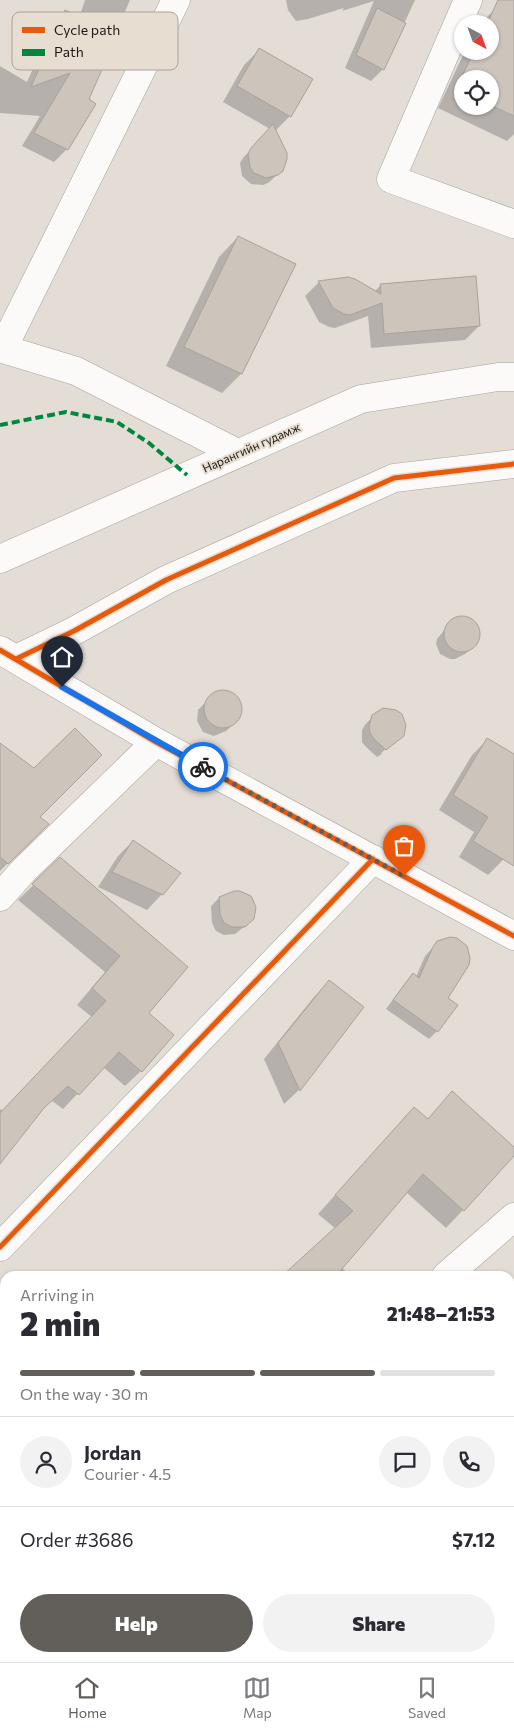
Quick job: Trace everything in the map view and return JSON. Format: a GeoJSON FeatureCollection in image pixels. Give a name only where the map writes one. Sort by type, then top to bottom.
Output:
{"type":"FeatureCollection","features":[{"type":"Feature","properties":{"kind":"street"},"geometry":{"type":"LineString","coordinates":[[170,12],[176,0]]}},
{"type":"Feature","properties":{"kind":"street"},"geometry":{"type":"LineString","coordinates":[[468,0],[392,179],[514,224]]}},
{"type":"Feature","properties":{"kind":"street"},"geometry":{"type":"LineString","coordinates":[[141,70],[1,348],[76,371],[237,453]]}},
{"type":"Feature","properties":{"kind":"street","name":"Нарангийн гудамж"},"geometry":{"type":"LineString","coordinates":[[0,559],[361,399],[498,377],[514,377]]}},
{"type":"Feature","properties":{"kind":"street"},"geometry":{"type":"LineString","coordinates":[[8,655],[74,631],[166,580],[394,478],[514,464]]}},
{"type":"Feature","properties":{"kind":"street"},"geometry":{"type":"LineString","coordinates":[[8,655],[156,742],[514,936]]}},
{"type":"Feature","properties":{"kind":"street"},"geometry":{"type":"LineString","coordinates":[[0,897],[23,871],[156,742]]}},
{"type":"Feature","properties":{"kind":"street"},"geometry":{"type":"LineString","coordinates":[[0,1247],[373,859]]}},
{"type":"Feature","properties":{"kind":"street"},"geometry":{"type":"LineString","coordinates":[[452,1271],[514,1217]]}},
{"type":"Feature","properties":{"kind":"building"},"geometry":{"type":"Polygon","coordinates":[[[498,0],[514,0],[514,116],[499,109],[499,70],[465,70],[470,60],[499,60],[499,15],[491,15],[498,0]]]}},
{"type":"Feature","properties":{"kind":"building"},"geometry":{"type":"Polygon","coordinates":[[[377,8],[406,23],[384,70],[356,55],[377,8]]]}},
{"type":"Feature","properties":{"kind":"building"},"geometry":{"type":"Polygon","coordinates":[[[259,48],[313,79],[291,117],[237,86],[259,48]]]}},
{"type":"Feature","properties":{"kind":"building"},"geometry":{"type":"Polygon","coordinates":[[[39,70],[102,70],[89,99],[96,104],[68,150],[34,133],[70,73],[31,87],[39,70]]]}},
{"type":"Feature","properties":{"kind":"building"},"geometry":{"type":"Polygon","coordinates":[[[273,124],[287,153],[287,159],[283,171],[278,175],[266,178],[254,173],[250,167],[248,154],[251,148],[273,124]]]}},
{"type":"Feature","properties":{"kind":"building"},"geometry":{"type":"Polygon","coordinates":[[[238,236],[296,264],[242,374],[184,347],[238,236]]]}},
{"type":"Feature","properties":{"kind":"building"},"geometry":{"type":"Polygon","coordinates":[[[476,276],[480,326],[384,334],[382,303],[350,315],[344,314],[333,308],[318,281],[348,277],[381,294],[380,284],[476,276]]]}},
{"type":"Feature","properties":{"kind":"building"},"geometry":{"type":"Polygon","coordinates":[[[462,616],[474,622],[480,634],[474,646],[462,652],[450,646],[444,634],[450,622],[462,616]]]}},
{"type":"Feature","properties":{"kind":"building"},"geometry":{"type":"Polygon","coordinates":[[[223,690],[236,696],[242,709],[236,722],[223,728],[210,722],[204,709],[210,696],[223,690]]]}},
{"type":"Feature","properties":{"kind":"building"},"geometry":{"type":"Polygon","coordinates":[[[383,708],[396,710],[402,714],[406,725],[404,736],[386,750],[374,739],[369,727],[372,715],[383,708]]]}},
{"type":"Feature","properties":{"kind":"building"},"geometry":{"type":"Polygon","coordinates":[[[75,728],[102,755],[40,817],[49,824],[8,864],[0,857],[0,743],[34,768],[75,728]]]}},
{"type":"Feature","properties":{"kind":"building"},"geometry":{"type":"Polygon","coordinates":[[[487,738],[514,754],[514,866],[473,841],[488,817],[453,795],[487,738]]]}},
{"type":"Feature","properties":{"kind":"building"},"geometry":{"type":"Polygon","coordinates":[[[133,840],[181,873],[163,895],[112,872],[133,840]]]}},
{"type":"Feature","properties":{"kind":"building"},"geometry":{"type":"Polygon","coordinates":[[[60,857],[188,967],[149,1013],[174,1035],[142,1072],[119,1052],[79,1095],[68,1086],[44,1108],[0,1164],[0,1113],[106,1001],[92,988],[120,956],[32,884],[60,857]]]}},
{"type":"Feature","properties":{"kind":"building"},"geometry":{"type":"Polygon","coordinates":[[[234,891],[240,891],[251,896],[256,907],[254,919],[245,927],[232,927],[224,923],[220,914],[219,897],[234,891]]]}},
{"type":"Feature","properties":{"kind":"building"},"geometry":{"type":"Polygon","coordinates":[[[450,937],[457,938],[467,946],[470,958],[469,965],[448,998],[458,1005],[438,1032],[393,1000],[413,973],[419,978],[437,941],[450,937]]]}},
{"type":"Feature","properties":{"kind":"building"},"geometry":{"type":"Polygon","coordinates":[[[329,980],[364,1007],[300,1091],[278,1043],[329,980]]]}},
{"type":"Feature","properties":{"kind":"building"},"geometry":{"type":"Polygon","coordinates":[[[452,1091],[514,1147],[514,1156],[464,1211],[423,1174],[340,1271],[287,1271],[353,1211],[335,1195],[414,1107],[428,1119],[452,1091]]]}},
{"type":"Feature","properties":{"kind":"marked path"},"geometry":{"type":"LineString","coordinates":[[0,425],[66,412],[117,422],[149,443],[187,475]]}},
{"type":"Feature","properties":{"kind":"cycle path"},"geometry":{"type":"LineString","coordinates":[[16,659],[74,631],[166,580],[394,478],[514,464]]}},
{"type":"Feature","properties":{"kind":"cycle path"},"geometry":{"type":"LineString","coordinates":[[0,650],[156,742],[514,936]]}},
{"type":"Feature","properties":{"kind":"cycle path"},"geometry":{"type":"LineString","coordinates":[[0,1247],[373,859]]}},
{"type":"Feature","properties":{"kind":"way so far"},"geometry":{"type":"LineString","coordinates":[[203,767],[404,876]]}},
{"type":"Feature","properties":{"kind":"route"},"geometry":{"type":"LineString","coordinates":[[62,687],[203,767]]}}]}
